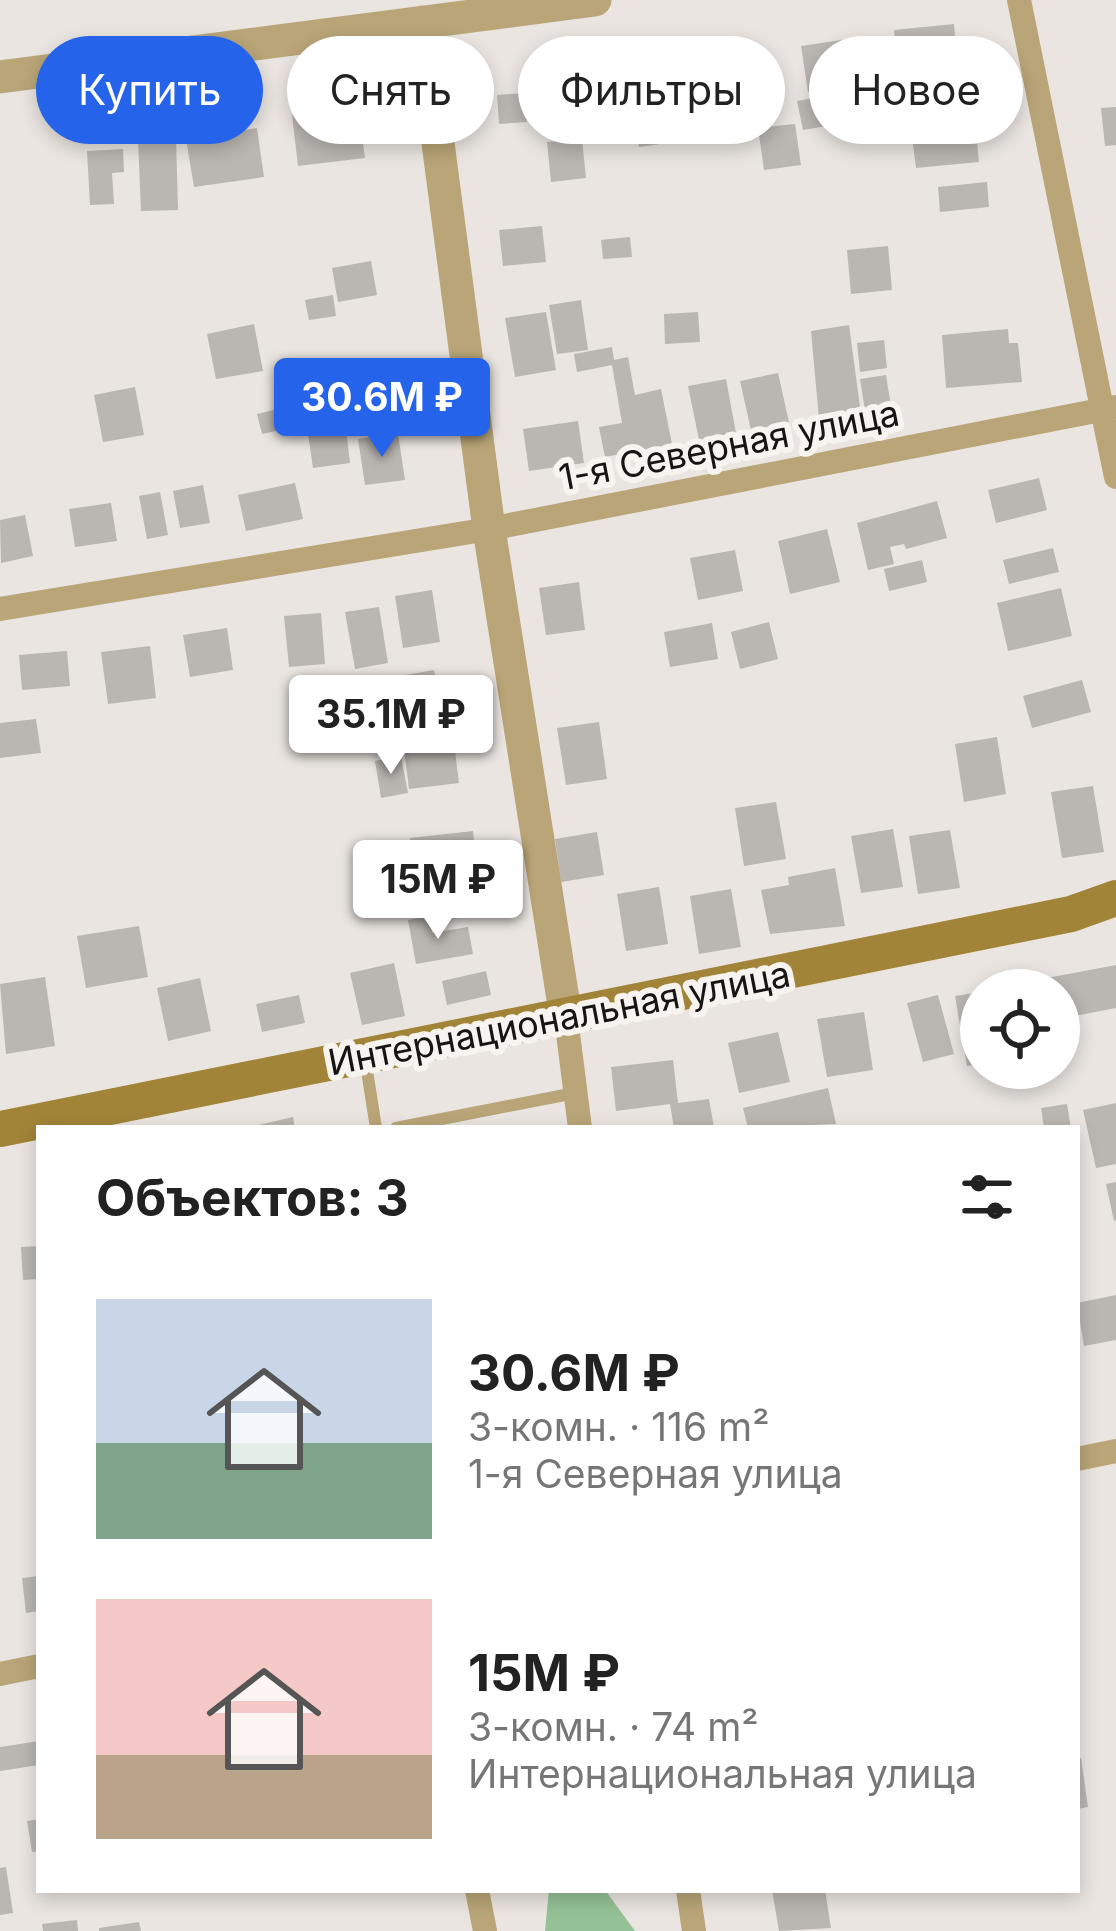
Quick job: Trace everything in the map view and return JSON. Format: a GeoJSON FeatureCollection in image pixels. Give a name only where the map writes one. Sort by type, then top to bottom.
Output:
{"type":"FeatureCollection","features":[{"type":"Feature","properties":{"kind":"main road","name":"Интернациональная улица"},"geometry":{"type":"LineString","coordinates":[[0,1129],[1071,914],[1116,898]]}},
{"type":"Feature","properties":{"kind":"street"},"geometry":{"type":"LineString","coordinates":[[0,77],[421,11],[595,0]]}},
{"type":"Feature","properties":{"kind":"street"},"geometry":{"type":"LineString","coordinates":[[1019,0],[1110,408],[1116,477]]}},
{"type":"Feature","properties":{"kind":"street"},"geometry":{"type":"LineString","coordinates":[[421,11],[489,529],[580,1125]]}},
{"type":"Feature","properties":{"kind":"street","name":"1-я Северная улица"},"geometry":{"type":"LineString","coordinates":[[0,609],[489,529],[1110,408]]}},
{"type":"Feature","properties":{"kind":"street"},"geometry":{"type":"LineString","coordinates":[[1080,1458],[1116,1451]]}},
{"type":"Feature","properties":{"kind":"street"},"geometry":{"type":"LineString","coordinates":[[0,1674],[36,1667]]}},
{"type":"Feature","properties":{"kind":"street"},"geometry":{"type":"LineString","coordinates":[[478,1893],[485,1931]]}},
{"type":"Feature","properties":{"kind":"street"},"geometry":{"type":"LineString","coordinates":[[688,1893],[694,1931]]}},
{"type":"Feature","properties":{"kind":"lane"},"geometry":{"type":"LineString","coordinates":[[364,1057],[375,1125]]}},
{"type":"Feature","properties":{"kind":"lane"},"geometry":{"type":"LineString","coordinates":[[412,1125],[575,1093]]}},
{"type":"Feature","properties":{"kind":"green space"},"geometry":{"type":"Polygon","coordinates":[[[549,1893],[607,1893],[635,1931],[545,1931],[549,1893]]]}},
{"type":"Feature","properties":{"kind":"building"},"geometry":{"type":"Polygon","coordinates":[[[954,24],[955,36],[895,36],[894,30],[954,24]]]}},
{"type":"Feature","properties":{"kind":"building"},"geometry":{"type":"Polygon","coordinates":[[[809,45],[809,92],[808,92],[801,46],[809,45]]]}},
{"type":"Feature","properties":{"kind":"building"},"geometry":{"type":"Polygon","coordinates":[[[518,94],[518,123],[499,124],[497,95],[518,94]]]}},
{"type":"Feature","properties":{"kind":"building"},"geometry":{"type":"Polygon","coordinates":[[[809,99],[809,129],[803,130],[797,101],[809,99]]]}},
{"type":"Feature","properties":{"kind":"building"},"geometry":{"type":"Polygon","coordinates":[[[1116,107],[1116,145],[1105,146],[1101,108],[1116,107]]]}},
{"type":"Feature","properties":{"kind":"building"},"geometry":{"type":"Polygon","coordinates":[[[795,124],[801,165],[764,170],[760,144],[785,144],[785,125],[795,124]]]}},
{"type":"Feature","properties":{"kind":"building"},"geometry":{"type":"Polygon","coordinates":[[[138,144],[176,144],[178,210],[141,211],[138,144]]]}},
{"type":"Feature","properties":{"kind":"building"},"geometry":{"type":"Polygon","coordinates":[[[187,144],[259,144],[264,177],[194,187],[187,144]]]}},
{"type":"Feature","properties":{"kind":"building"},"geometry":{"type":"Polygon","coordinates":[[[295,144],[363,144],[365,158],[298,166],[295,144]]]}},
{"type":"Feature","properties":{"kind":"building"},"geometry":{"type":"Polygon","coordinates":[[[547,144],[583,144],[586,178],[551,182],[547,144]]]}},
{"type":"Feature","properties":{"kind":"building"},"geometry":{"type":"Polygon","coordinates":[[[913,144],[977,144],[979,162],[916,168],[913,144]]]}},
{"type":"Feature","properties":{"kind":"building"},"geometry":{"type":"Polygon","coordinates":[[[123,149],[124,172],[112,173],[114,204],[90,205],[87,151],[123,149]]]}},
{"type":"Feature","properties":{"kind":"building"},"geometry":{"type":"Polygon","coordinates":[[[987,182],[989,207],[940,212],[938,187],[987,182]]]}},
{"type":"Feature","properties":{"kind":"building"},"geometry":{"type":"Polygon","coordinates":[[[542,226],[546,262],[503,266],[499,230],[542,226]]]}},
{"type":"Feature","properties":{"kind":"building"},"geometry":{"type":"Polygon","coordinates":[[[630,237],[632,257],[603,259],[601,240],[630,237]]]}},
{"type":"Feature","properties":{"kind":"building"},"geometry":{"type":"Polygon","coordinates":[[[888,246],[892,290],[851,294],[847,250],[888,246]]]}},
{"type":"Feature","properties":{"kind":"building"},"geometry":{"type":"Polygon","coordinates":[[[371,261],[377,295],[338,302],[332,268],[371,261]]]}},
{"type":"Feature","properties":{"kind":"building"},"geometry":{"type":"Polygon","coordinates":[[[333,295],[336,316],[309,320],[305,300],[333,295]]]}},
{"type":"Feature","properties":{"kind":"building"},"geometry":{"type":"Polygon","coordinates":[[[581,300],[588,350],[557,354],[549,305],[581,300]]]}},
{"type":"Feature","properties":{"kind":"building"},"geometry":{"type":"Polygon","coordinates":[[[546,312],[556,370],[515,377],[505,318],[546,312]]]}},
{"type":"Feature","properties":{"kind":"building"},"geometry":{"type":"Polygon","coordinates":[[[698,312],[700,342],[665,344],[664,314],[698,312]]]}},
{"type":"Feature","properties":{"kind":"building"},"geometry":{"type":"Polygon","coordinates":[[[254,324],[263,371],[216,379],[207,334],[254,324]]]}},
{"type":"Feature","properties":{"kind":"building"},"geometry":{"type":"Polygon","coordinates":[[[849,325],[861,414],[819,419],[811,331],[849,325]]]}},
{"type":"Feature","properties":{"kind":"building"},"geometry":{"type":"Polygon","coordinates":[[[1008,329],[1009,343],[1018,343],[1022,382],[946,388],[942,335],[1008,329]]]}},
{"type":"Feature","properties":{"kind":"building"},"geometry":{"type":"Polygon","coordinates":[[[884,340],[887,368],[860,372],[857,343],[884,340]]]}},
{"type":"Feature","properties":{"kind":"building"},"geometry":{"type":"Polygon","coordinates":[[[612,347],[614,360],[628,357],[635,395],[661,389],[672,444],[605,457],[599,427],[622,423],[612,365],[577,372],[574,354],[612,347]]]}},
{"type":"Feature","properties":{"kind":"building"},"geometry":{"type":"Polygon","coordinates":[[[778,373],[789,422],[751,430],[740,381],[778,373]]]}},
{"type":"Feature","properties":{"kind":"building"},"geometry":{"type":"Polygon","coordinates":[[[345,375],[347,392],[310,395],[308,378],[345,375]]]}},
{"type":"Feature","properties":{"kind":"building"},"geometry":{"type":"Polygon","coordinates":[[[886,375],[892,413],[866,417],[860,379],[886,375]]]}},
{"type":"Feature","properties":{"kind":"building"},"geometry":{"type":"Polygon","coordinates":[[[726,379],[736,433],[699,440],[688,386],[726,379]]]}},
{"type":"Feature","properties":{"kind":"building"},"geometry":{"type":"Polygon","coordinates":[[[135,387],[144,435],[103,442],[94,395],[135,387]]]}},
{"type":"Feature","properties":{"kind":"building"},"geometry":{"type":"Polygon","coordinates":[[[282,408],[286,429],[262,434],[257,414],[282,408]]]}},
{"type":"Feature","properties":{"kind":"building"},"geometry":{"type":"Polygon","coordinates":[[[578,421],[584,463],[529,471],[523,429],[578,421]]]}},
{"type":"Feature","properties":{"kind":"building"},"geometry":{"type":"Polygon","coordinates":[[[346,429],[350,463],[313,468],[308,434],[346,429]]]}},
{"type":"Feature","properties":{"kind":"building"},"geometry":{"type":"Polygon","coordinates":[[[398,434],[405,480],[365,485],[358,439],[398,434]]]}},
{"type":"Feature","properties":{"kind":"building"},"geometry":{"type":"Polygon","coordinates":[[[1039,478],[1047,510],[996,523],[988,490],[1039,478]]]}},
{"type":"Feature","properties":{"kind":"building"},"geometry":{"type":"Polygon","coordinates":[[[295,483],[303,519],[246,531],[238,495],[295,483]]]}},
{"type":"Feature","properties":{"kind":"building"},"geometry":{"type":"Polygon","coordinates":[[[203,485],[210,523],[180,528],[173,491],[203,485]]]}},
{"type":"Feature","properties":{"kind":"building"},"geometry":{"type":"Polygon","coordinates":[[[160,492],[168,535],[147,539],[139,496],[160,492]]]}},
{"type":"Feature","properties":{"kind":"building"},"geometry":{"type":"Polygon","coordinates":[[[937,501],[947,538],[906,549],[904,544],[890,547],[894,564],[868,570],[857,523],[937,501]]]}},
{"type":"Feature","properties":{"kind":"building"},"geometry":{"type":"Polygon","coordinates":[[[111,503],[117,541],[75,547],[69,509],[111,503]]]}},
{"type":"Feature","properties":{"kind":"building"},"geometry":{"type":"Polygon","coordinates":[[[25,515],[33,556],[1,563],[0,520],[25,515]]]}},
{"type":"Feature","properties":{"kind":"building"},"geometry":{"type":"Polygon","coordinates":[[[827,529],[840,582],[790,594],[778,541],[827,529]]]}},
{"type":"Feature","properties":{"kind":"building"},"geometry":{"type":"Polygon","coordinates":[[[1053,548],[1059,572],[1009,584],[1003,560],[1053,548]]]}},
{"type":"Feature","properties":{"kind":"building"},"geometry":{"type":"Polygon","coordinates":[[[735,550],[743,591],[698,600],[690,558],[735,550]]]}},
{"type":"Feature","properties":{"kind":"building"},"geometry":{"type":"Polygon","coordinates":[[[922,560],[927,582],[889,591],[884,569],[922,560]]]}},
{"type":"Feature","properties":{"kind":"building"},"geometry":{"type":"Polygon","coordinates":[[[579,582],[585,630],[546,635],[539,588],[579,582]]]}},
{"type":"Feature","properties":{"kind":"building"},"geometry":{"type":"Polygon","coordinates":[[[1061,588],[1072,636],[1008,651],[997,603],[1061,588]]]}},
{"type":"Feature","properties":{"kind":"building"},"geometry":{"type":"Polygon","coordinates":[[[432,590],[440,642],[403,648],[395,596],[432,590]]]}},
{"type":"Feature","properties":{"kind":"building"},"geometry":{"type":"Polygon","coordinates":[[[379,607],[388,663],[355,669],[345,612],[379,607]]]}},
{"type":"Feature","properties":{"kind":"building"},"geometry":{"type":"Polygon","coordinates":[[[321,613],[325,664],[289,667],[284,616],[321,613]]]}},
{"type":"Feature","properties":{"kind":"building"},"geometry":{"type":"Polygon","coordinates":[[[769,622],[778,659],[740,669],[731,632],[769,622]]]}},
{"type":"Feature","properties":{"kind":"building"},"geometry":{"type":"Polygon","coordinates":[[[712,623],[718,659],[670,667],[664,632],[712,623]]]}},
{"type":"Feature","properties":{"kind":"building"},"geometry":{"type":"Polygon","coordinates":[[[227,628],[233,670],[190,677],[183,635],[227,628]]]}},
{"type":"Feature","properties":{"kind":"building"},"geometry":{"type":"Polygon","coordinates":[[[150,646],[156,698],[108,704],[101,652],[150,646]]]}},
{"type":"Feature","properties":{"kind":"building"},"geometry":{"type":"Polygon","coordinates":[[[67,651],[70,686],[22,690],[19,655],[67,651]]]}},
{"type":"Feature","properties":{"kind":"building"},"geometry":{"type":"Polygon","coordinates":[[[434,670],[442,708],[402,716],[394,677],[434,670]]]}},
{"type":"Feature","properties":{"kind":"building"},"geometry":{"type":"Polygon","coordinates":[[[1082,680],[1091,712],[1032,728],[1023,696],[1082,680]]]}},
{"type":"Feature","properties":{"kind":"building"},"geometry":{"type":"Polygon","coordinates":[[[36,719],[41,753],[0,758],[0,723],[36,719]]]}},
{"type":"Feature","properties":{"kind":"building"},"geometry":{"type":"Polygon","coordinates":[[[599,722],[607,779],[566,785],[557,728],[599,722]]]}},
{"type":"Feature","properties":{"kind":"building"},"geometry":{"type":"Polygon","coordinates":[[[997,737],[1006,794],[964,802],[955,744],[997,737]]]}},
{"type":"Feature","properties":{"kind":"building"},"geometry":{"type":"Polygon","coordinates":[[[454,743],[459,783],[409,789],[404,749],[454,743]]]}},
{"type":"Feature","properties":{"kind":"building"},"geometry":{"type":"Polygon","coordinates":[[[401,756],[408,793],[381,798],[375,761],[401,756]]]}},
{"type":"Feature","properties":{"kind":"building"},"geometry":{"type":"Polygon","coordinates":[[[1093,786],[1104,852],[1062,858],[1051,792],[1093,786]]]}},
{"type":"Feature","properties":{"kind":"building"},"geometry":{"type":"Polygon","coordinates":[[[776,802],[786,859],[744,866],[735,808],[776,802]]]}},
{"type":"Feature","properties":{"kind":"building"},"geometry":{"type":"Polygon","coordinates":[[[893,829],[903,887],[861,893],[851,836],[893,829]]]}},
{"type":"Feature","properties":{"kind":"building"},"geometry":{"type":"Polygon","coordinates":[[[950,830],[960,888],[918,894],[909,836],[950,830]]]}},
{"type":"Feature","properties":{"kind":"building"},"geometry":{"type":"Polygon","coordinates":[[[473,831],[477,870],[414,876],[410,838],[473,831]]]}},
{"type":"Feature","properties":{"kind":"building"},"geometry":{"type":"Polygon","coordinates":[[[597,832],[604,875],[561,882],[555,839],[597,832]]]}},
{"type":"Feature","properties":{"kind":"building"},"geometry":{"type":"Polygon","coordinates":[[[835,868],[845,926],[770,934],[761,890],[789,885],[788,877],[835,868]]]}},
{"type":"Feature","properties":{"kind":"building"},"geometry":{"type":"Polygon","coordinates":[[[659,887],[668,944],[626,951],[617,894],[659,887]]]}},
{"type":"Feature","properties":{"kind":"building"},"geometry":{"type":"Polygon","coordinates":[[[731,889],[741,947],[699,954],[690,896],[731,889]]]}},
{"type":"Feature","properties":{"kind":"building"},"geometry":{"type":"Polygon","coordinates":[[[429,916],[432,933],[468,927],[473,954],[416,964],[408,920],[429,916]]]}},
{"type":"Feature","properties":{"kind":"building"},"geometry":{"type":"Polygon","coordinates":[[[139,926],[148,977],[86,988],[77,936],[139,926]]]}},
{"type":"Feature","properties":{"kind":"building"},"geometry":{"type":"Polygon","coordinates":[[[394,963],[405,1016],[362,1025],[350,973],[394,963]]]}},
{"type":"Feature","properties":{"kind":"building"},"geometry":{"type":"Polygon","coordinates":[[[1116,965],[1116,1008],[1080,1015],[1080,972],[1116,965]]]}},
{"type":"Feature","properties":{"kind":"building"},"geometry":{"type":"Polygon","coordinates":[[[486,971],[491,995],[447,1005],[442,981],[486,971]]]}},
{"type":"Feature","properties":{"kind":"building"},"geometry":{"type":"Polygon","coordinates":[[[45,977],[55,1046],[6,1054],[0,984],[45,977]]]}},
{"type":"Feature","properties":{"kind":"building"},"geometry":{"type":"Polygon","coordinates":[[[200,978],[211,1031],[168,1041],[157,988],[200,978]]]}},
{"type":"Feature","properties":{"kind":"building"},"geometry":{"type":"Polygon","coordinates":[[[299,995],[305,1023],[262,1032],[256,1004],[299,995]]]}},
{"type":"Feature","properties":{"kind":"building"},"geometry":{"type":"Polygon","coordinates":[[[938,995],[954,1054],[923,1062],[907,1003],[938,995]]]}},
{"type":"Feature","properties":{"kind":"building"},"geometry":{"type":"Polygon","coordinates":[[[864,1012],[873,1070],[827,1077],[817,1019],[864,1012]]]}},
{"type":"Feature","properties":{"kind":"building"},"geometry":{"type":"Polygon","coordinates":[[[778,1032],[790,1082],[739,1093],[728,1043],[778,1032]]]}},
{"type":"Feature","properties":{"kind":"building"},"geometry":{"type":"Polygon","coordinates":[[[673,1060],[678,1103],[709,1099],[713,1125],[674,1125],[670,1104],[616,1111],[611,1067],[673,1060]]]}},
{"type":"Feature","properties":{"kind":"building"},"geometry":{"type":"Polygon","coordinates":[[[828,1088],[836,1124],[747,1125],[743,1108],[828,1088]]]}},
{"type":"Feature","properties":{"kind":"building"},"geometry":{"type":"Polygon","coordinates":[[[1116,1103],[1116,1164],[1096,1168],[1083,1110],[1116,1103]]]}},
{"type":"Feature","properties":{"kind":"building"},"geometry":{"type":"Polygon","coordinates":[[[1067,1104],[1070,1125],[1044,1125],[1041,1108],[1067,1104]]]}},
{"type":"Feature","properties":{"kind":"building"},"geometry":{"type":"Polygon","coordinates":[[[293,1117],[294,1125],[258,1125],[293,1117]]]}},
{"type":"Feature","properties":{"kind":"building"},"geometry":{"type":"Polygon","coordinates":[[[1116,1182],[1116,1220],[1114,1221],[1106,1184],[1116,1182]]]}},
{"type":"Feature","properties":{"kind":"building"},"geometry":{"type":"Polygon","coordinates":[[[36,1246],[36,1279],[23,1280],[21,1247],[36,1246]]]}},
{"type":"Feature","properties":{"kind":"building"},"geometry":{"type":"Polygon","coordinates":[[[1116,1295],[1116,1340],[1084,1346],[1080,1302],[1116,1295]]]}},
{"type":"Feature","properties":{"kind":"building"},"geometry":{"type":"Polygon","coordinates":[[[36,1576],[36,1611],[26,1613],[22,1578],[36,1576]]]}},
{"type":"Feature","properties":{"kind":"building"},"geometry":{"type":"Polygon","coordinates":[[[36,1741],[36,1765],[0,1771],[0,1747],[36,1741]]]}},
{"type":"Feature","properties":{"kind":"building"},"geometry":{"type":"Polygon","coordinates":[[[1080,1758],[1088,1807],[1080,1808],[1080,1758]]]}},
{"type":"Feature","properties":{"kind":"building"},"geometry":{"type":"Polygon","coordinates":[[[36,1820],[36,1851],[32,1852],[27,1821],[36,1820]]]}},
{"type":"Feature","properties":{"kind":"building"},"geometry":{"type":"Polygon","coordinates":[[[6,1867],[13,1913],[0,1915],[0,1868],[6,1867]]]}},
{"type":"Feature","properties":{"kind":"building"},"geometry":{"type":"Polygon","coordinates":[[[773,1893],[825,1893],[831,1928],[779,1931],[773,1893]]]}},
{"type":"Feature","properties":{"kind":"building"},"geometry":{"type":"Polygon","coordinates":[[[77,1920],[78,1931],[43,1931],[42,1924],[77,1920]]]}},
{"type":"Feature","properties":{"kind":"building"},"geometry":{"type":"Polygon","coordinates":[[[139,1922],[141,1931],[99,1931],[99,1928],[139,1922]]]}}]}
